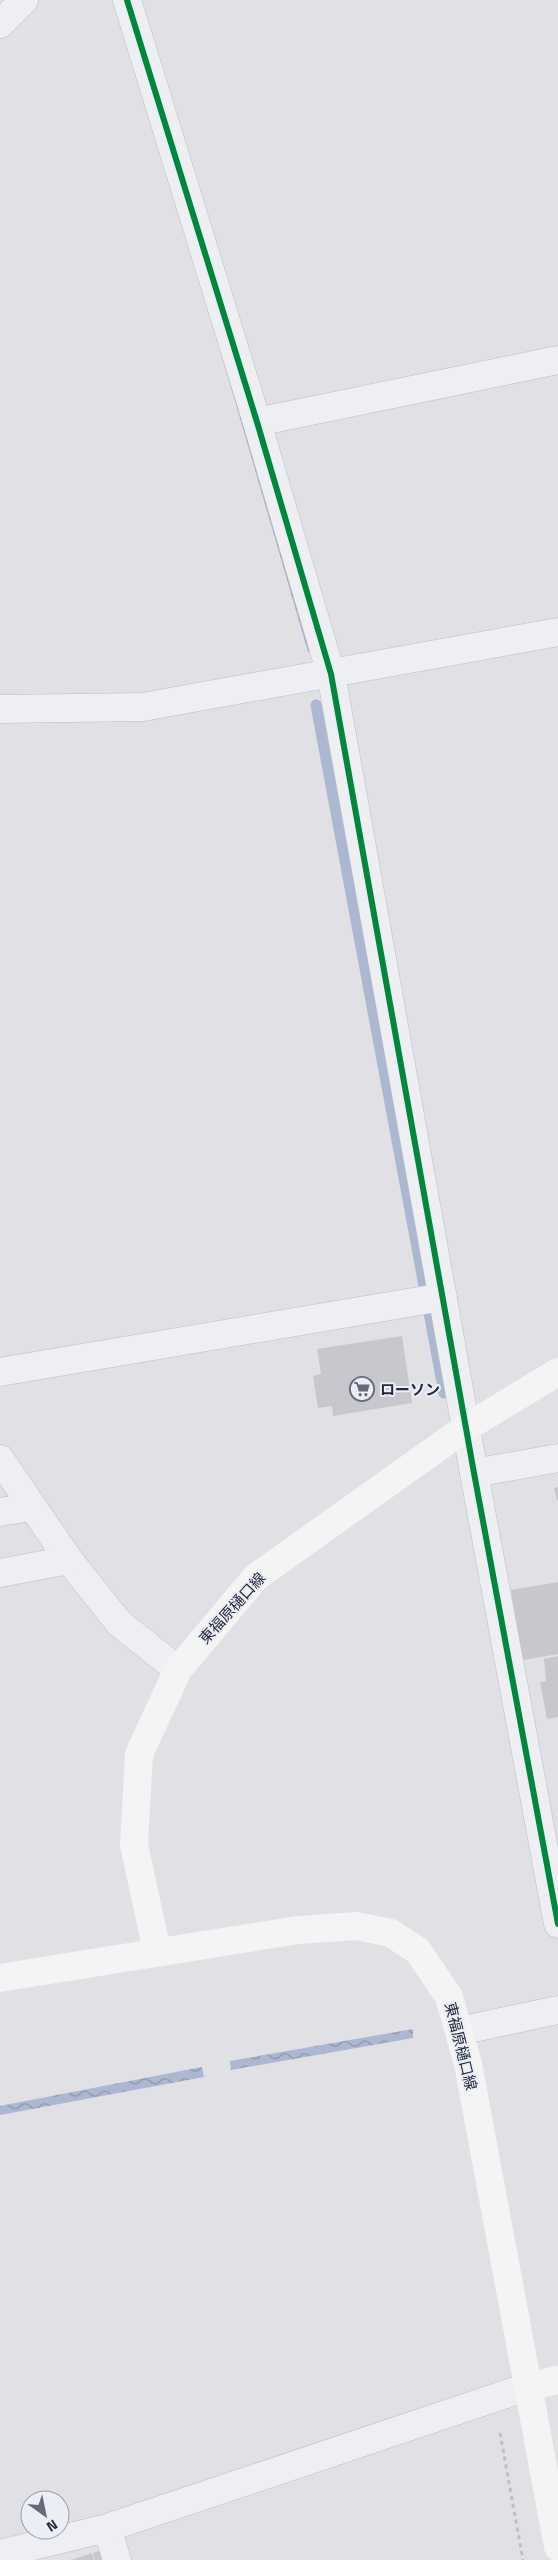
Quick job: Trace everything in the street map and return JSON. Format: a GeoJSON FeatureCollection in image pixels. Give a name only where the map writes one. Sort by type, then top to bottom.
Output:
{"type":"FeatureCollection","features":[{"type":"Feature","properties":{"kind":"main road","name":"東福原樋口線"},"geometry":{"type":"LineString","coordinates":[[157,1951],[134,1844],[139,1754],[178,1670],[256,1577],[467,1427],[558,1372]]}},
{"type":"Feature","properties":{"kind":"main road","name":"東福原樋口線"},"geometry":{"type":"LineString","coordinates":[[0,1978],[157,1951],[298,1930],[356,1926],[391,1933],[418,1951],[449,1997],[468,2064],[530,2386],[558,2547]]}},
{"type":"Feature","properties":{"kind":"main road"},"geometry":{"type":"LineString","coordinates":[[530,2386],[558,2380]]}},
{"type":"Feature","properties":{"kind":"street"},"geometry":{"type":"LineString","coordinates":[[0,24],[24,0]]}},
{"type":"Feature","properties":{"kind":"street"},"geometry":{"type":"LineString","coordinates":[[127,0],[257,422],[331,674],[444,1297],[474,1474],[558,1924]]}},
{"type":"Feature","properties":{"kind":"street"},"geometry":{"type":"LineString","coordinates":[[257,422],[558,360]]}},
{"type":"Feature","properties":{"kind":"street"},"geometry":{"type":"LineString","coordinates":[[0,709],[143,708],[558,632]]}},
{"type":"Feature","properties":{"kind":"street"},"geometry":{"type":"LineString","coordinates":[[0,1372],[444,1297]]}},
{"type":"Feature","properties":{"kind":"street"},"geometry":{"type":"LineString","coordinates":[[474,1474],[558,1458]]}},
{"type":"Feature","properties":{"kind":"street"},"geometry":{"type":"LineString","coordinates":[[0,1459],[30,1506],[69,1560],[119,1623],[178,1670]]}},
{"type":"Feature","properties":{"kind":"street"},"geometry":{"type":"LineString","coordinates":[[0,1512],[30,1506]]}},
{"type":"Feature","properties":{"kind":"street"},"geometry":{"type":"LineString","coordinates":[[0,1573],[69,1560]]}},
{"type":"Feature","properties":{"kind":"street"},"geometry":{"type":"LineString","coordinates":[[459,2031],[558,2010]]}},
{"type":"Feature","properties":{"kind":"street"},"geometry":{"type":"LineString","coordinates":[[0,2554],[107,2528],[530,2386]]}},
{"type":"Feature","properties":{"kind":"street"},"geometry":{"type":"LineString","coordinates":[[107,2528],[117,2560]]}},
{"type":"Feature","properties":{"kind":"path"},"geometry":{"type":"LineString","coordinates":[[500,2433],[523,2560]]}},
{"type":"Feature","properties":{"kind":"water"},"geometry":{"type":"Polygon","coordinates":[[[177,202],[312,652],[308,652],[177,202]]]}},
{"type":"Feature","properties":{"kind":"water"},"geometry":{"type":"Polygon","coordinates":[[[413,2029],[413,2038],[231,2070],[230,2061],[413,2029]]]}},
{"type":"Feature","properties":{"kind":"water"},"geometry":{"type":"Polygon","coordinates":[[[202,2067],[204,2077],[0,2115],[0,2106],[202,2067]]]}},
{"type":"Feature","properties":{"kind":"building","name":"ローソン"},"geometry":{"type":"Polygon","coordinates":[[[402,1336],[412,1403],[333,1416],[332,1406],[318,1408],[313,1376],[321,1374],[317,1349],[402,1336]]]}},
{"type":"Feature","properties":{"kind":"building"},"geometry":{"type":"Polygon","coordinates":[[[558,1487],[558,1500],[557,1501],[554,1488],[558,1487]]]}},
{"type":"Feature","properties":{"kind":"building"},"geometry":{"type":"Polygon","coordinates":[[[558,1582],[558,1654],[523,1660],[511,1590],[558,1582]]]}},
{"type":"Feature","properties":{"kind":"building"},"geometry":{"type":"Polygon","coordinates":[[[558,1656],[558,1717],[547,1719],[540,1682],[546,1681],[544,1659],[558,1656]]]}},
{"type":"Feature","properties":{"kind":"building"},"geometry":{"type":"Polygon","coordinates":[[[105,2549],[109,2560],[95,2560],[93,2553],[105,2549]]]}},
{"type":"Feature","properties":{"kind":"building"},"geometry":{"type":"Polygon","coordinates":[[[92,2553],[94,2560],[71,2560],[92,2553]]]}},
{"type":"Feature","properties":{"kind":"waterway"},"geometry":{"type":"LineString","coordinates":[[316,705],[444,1393]]}},
{"type":"Feature","properties":{"kind":"cycle path"},"geometry":{"type":"LineString","coordinates":[[127,0],[257,422],[331,674],[474,1473],[558,1924]]}},
{"type":"Feature","properties":{"kind":"place","name":"ローソン"},"geometry":{"type":"Point","coordinates":[362,1389]}}]}
